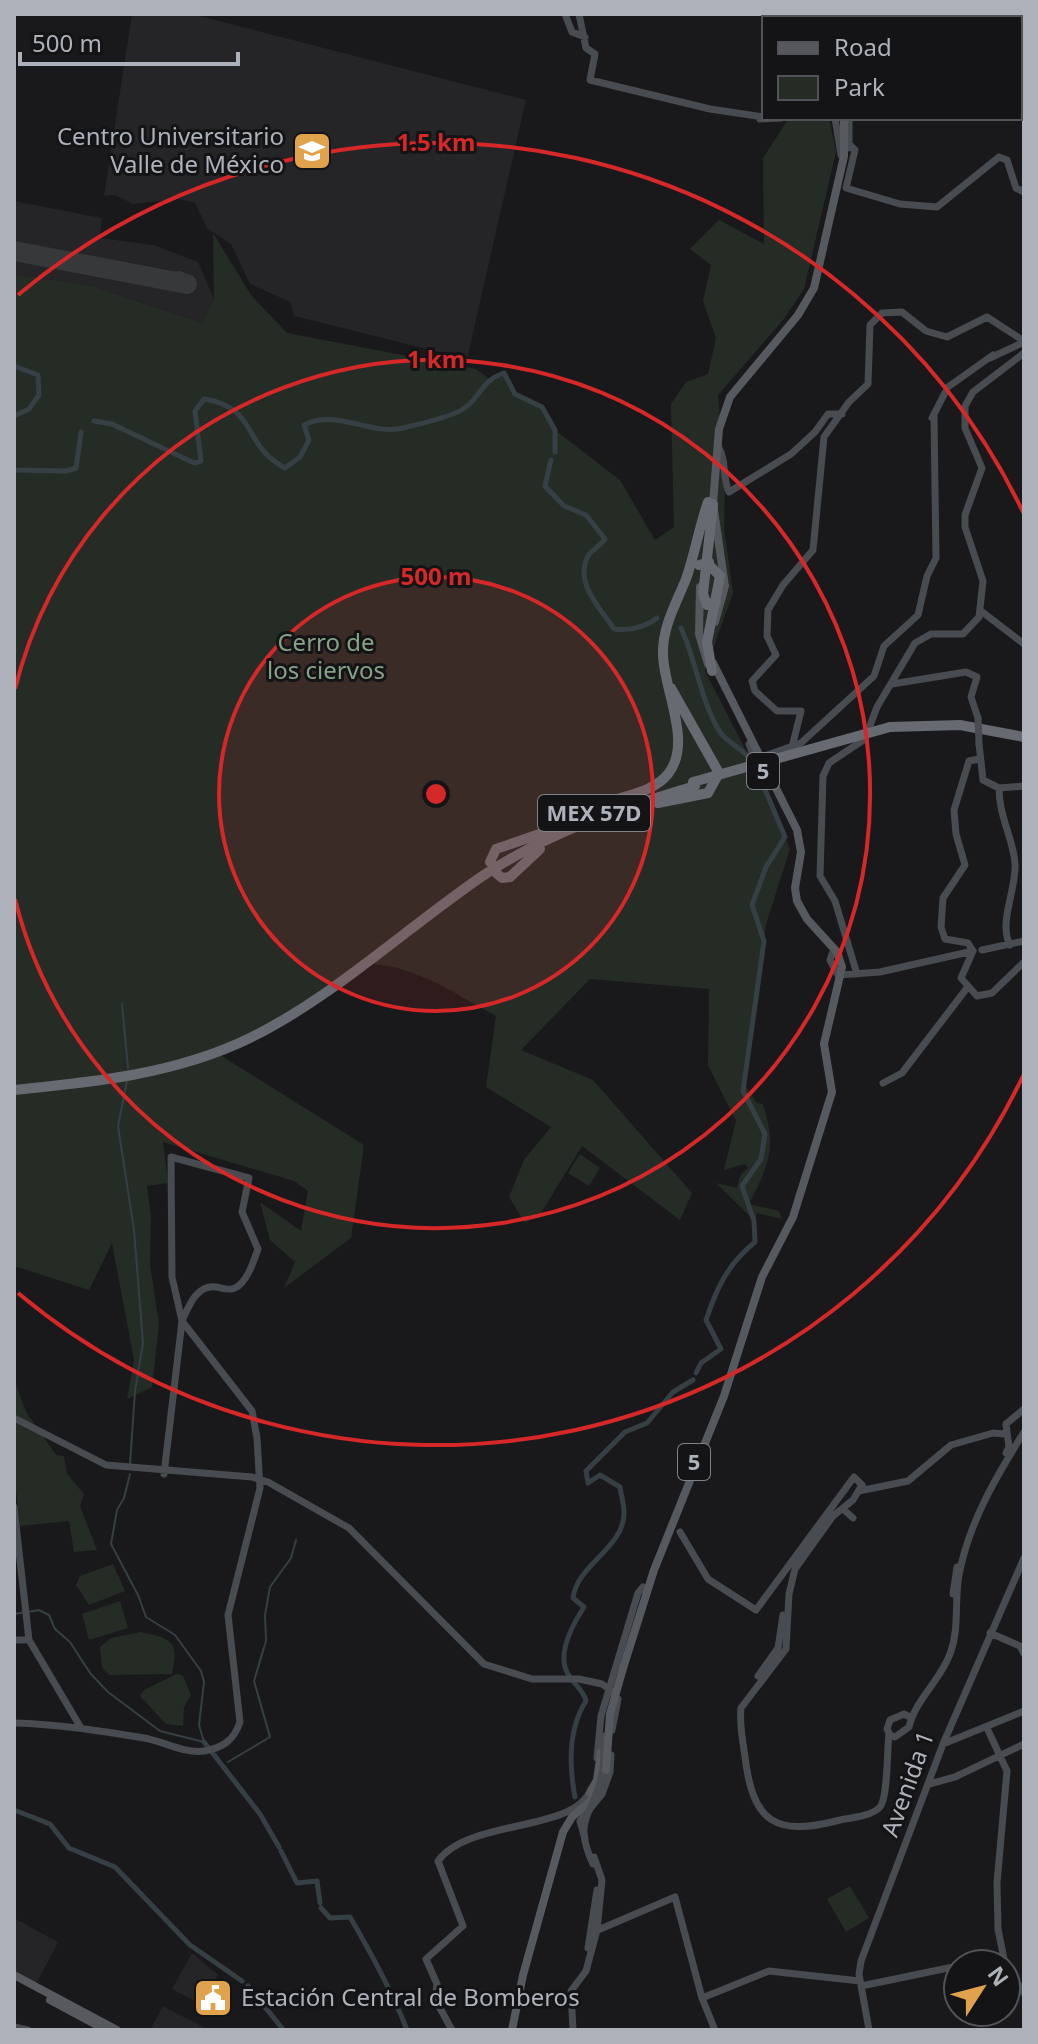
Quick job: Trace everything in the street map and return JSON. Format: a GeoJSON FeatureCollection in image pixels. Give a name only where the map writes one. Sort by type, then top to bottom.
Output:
{"type":"FeatureCollection","features":[{"type":"Feature","properties":{"kind":"highway"},"geometry":{"type":"LineString","coordinates":[[496,873],[502,878],[510,877],[531,855],[570,825],[595,808],[655,785],[673,766],[677,739],[665,674],[663,637],[711,503]]}},
{"type":"Feature","properties":{"kind":"highway"},"geometry":{"type":"LineString","coordinates":[[711,503],[703,594],[707,605],[716,602]]}},
{"type":"Feature","properties":{"kind":"highway"},"geometry":{"type":"LineString","coordinates":[[686,577],[704,565]]}},
{"type":"Feature","properties":{"kind":"highway"},"geometry":{"type":"LineString","coordinates":[[704,565],[724,574]]}},
{"type":"Feature","properties":{"kind":"highway"},"geometry":{"type":"LineString","coordinates":[[704,565],[720,576],[706,650],[712,671]]}},
{"type":"Feature","properties":{"kind":"highway"},"geometry":{"type":"LineString","coordinates":[[598,816],[708,793],[717,781],[718,769],[672,691],[668,672],[670,624],[690,578],[704,565]]}},
{"type":"Feature","properties":{"kind":"highway","name":"MEX 57D"},"geometry":{"type":"LineString","coordinates":[[14,1088],[138,1070],[194,1055],[247,1035],[322,989],[484,871],[570,825],[694,784],[890,730],[961,729],[1024,739]]}},
{"type":"Feature","properties":{"kind":"highway","name":"MEX 57D"},"geometry":{"type":"LineString","coordinates":[[14,1088],[128,1076],[214,1053],[274,1025],[485,875],[570,825],[694,784]]}},
{"type":"Feature","properties":{"kind":"highway"},"geometry":{"type":"LineString","coordinates":[[490,862],[496,849],[570,825]]}},
{"type":"Feature","properties":{"kind":"main road","name":"5"},"geometry":{"type":"LineString","coordinates":[[758,758],[701,645],[698,621],[718,446],[727,402],[798,315],[814,288],[843,156],[842,120]]}},
{"type":"Feature","properties":{"kind":"main road","name":"5"},"geometry":{"type":"LineString","coordinates":[[604,1736],[643,1587],[724,1396],[739,1335],[763,1265],[790,1215],[828,1085],[820,1044],[840,974],[837,952],[807,919],[797,901],[799,837],[711,657],[724,574],[711,503],[715,429],[721,406],[804,300],[811,286],[843,156]]}},
{"type":"Feature","properties":{"kind":"main road","name":"5"},"geometry":{"type":"LineString","coordinates":[[771,782],[796,838],[791,888],[796,909],[832,954],[840,974]]}},
{"type":"Feature","properties":{"kind":"main road","name":"5"},"geometry":{"type":"LineString","coordinates":[[565,1818],[589,1807],[605,1776],[610,1714],[620,1668],[668,1531]]}},
{"type":"Feature","properties":{"kind":"main road"},"geometry":{"type":"LineString","coordinates":[[604,1736],[605,1776]]}},
{"type":"Feature","properties":{"kind":"main road"},"geometry":{"type":"LineString","coordinates":[[512,2030],[565,1818]]}},
{"type":"Feature","properties":{"kind":"main road"},"geometry":{"type":"LineString","coordinates":[[14,1978],[106,2030]]}},
{"type":"Feature","properties":{"kind":"main road"},"geometry":{"type":"LineString","coordinates":[[14,1978],[117,2030]]}},
{"type":"Feature","properties":{"kind":"street"},"geometry":{"type":"LineString","coordinates":[[565,14],[572,32],[585,37]]}},
{"type":"Feature","properties":{"kind":"street"},"geometry":{"type":"LineString","coordinates":[[579,14],[586,48],[595,53],[589,77],[612,88],[718,113],[762,119]]}},
{"type":"Feature","properties":{"kind":"street"},"geometry":{"type":"LineString","coordinates":[[612,88],[762,117]]}},
{"type":"Feature","properties":{"kind":"street"},"geometry":{"type":"LineString","coordinates":[[843,120],[850,145],[855,150],[846,188],[900,204],[937,207],[993,159],[1005,158],[1016,188],[1024,192]]}},
{"type":"Feature","properties":{"kind":"street"},"geometry":{"type":"LineString","coordinates":[[843,156],[850,145]]}},
{"type":"Feature","properties":{"kind":"street"},"geometry":{"type":"LineString","coordinates":[[749,744],[762,778],[771,782],[776,763],[789,748],[801,711],[777,711],[752,685],[754,677],[776,655],[767,636],[768,610],[783,585],[813,550],[823,441],[849,402],[868,384],[868,330],[882,313],[902,312],[939,337],[955,334],[976,319],[991,318],[1024,342]]}},
{"type":"Feature","properties":{"kind":"street"},"geometry":{"type":"LineString","coordinates":[[758,758],[789,748],[809,737],[838,705],[874,676],[884,646],[918,615],[933,563],[935,414],[944,395],[993,355],[1024,342]]}},
{"type":"Feature","properties":{"kind":"street"},"geometry":{"type":"LineString","coordinates":[[857,974],[834,897],[820,876],[824,844],[822,785],[829,763],[865,739],[877,707],[920,639],[931,634],[963,634],[973,626],[981,611],[983,575],[965,519],[981,474],[981,463],[965,428],[963,415],[970,395],[1024,353]]}},
{"type":"Feature","properties":{"kind":"street"},"geometry":{"type":"LineString","coordinates":[[927,410],[935,414]]}},
{"type":"Feature","properties":{"kind":"street"},"geometry":{"type":"LineString","coordinates":[[718,446],[725,461],[725,482],[729,492],[791,454],[815,432],[828,414],[842,414]]}},
{"type":"Feature","properties":{"kind":"street"},"geometry":{"type":"LineString","coordinates":[[981,611],[1024,644]]}},
{"type":"Feature","properties":{"kind":"street"},"geometry":{"type":"LineString","coordinates":[[892,684],[960,672],[977,677],[971,694],[978,718],[979,744],[976,759],[954,810],[956,834],[965,861],[958,878],[945,892],[941,910],[942,932],[951,943],[968,943],[973,951]]}},
{"type":"Feature","properties":{"kind":"street"},"geometry":{"type":"LineString","coordinates":[[976,759],[981,778],[999,788],[1024,786]]}},
{"type":"Feature","properties":{"kind":"street"},"geometry":{"type":"LineString","coordinates":[[999,788],[1002,821],[1015,861],[1013,890],[1007,896],[1006,932],[1011,944]]}},
{"type":"Feature","properties":{"kind":"street"},"geometry":{"type":"LineString","coordinates":[[982,950],[1024,942]]}},
{"type":"Feature","properties":{"kind":"street"},"geometry":{"type":"LineString","coordinates":[[840,974],[880,972],[973,951]]}},
{"type":"Feature","properties":{"kind":"street"},"geometry":{"type":"LineString","coordinates":[[973,951],[961,978],[977,996],[992,993],[1024,962]]}},
{"type":"Feature","properties":{"kind":"street"},"geometry":{"type":"LineString","coordinates":[[883,1083],[902,1073],[967,988]]}},
{"type":"Feature","properties":{"kind":"street"},"geometry":{"type":"LineString","coordinates":[[14,1723],[81,1728],[209,1750],[232,1739],[240,1722],[228,1608],[261,1480],[252,1411],[182,1321],[172,1277],[173,1187],[168,1158],[249,1178],[242,1212],[258,1249],[239,1286],[231,1290],[210,1286],[193,1298],[182,1321],[165,1473]]}},
{"type":"Feature","properties":{"kind":"street"},"geometry":{"type":"LineString","coordinates":[[907,1476],[948,1442],[1006,1424],[1024,1409]]}},
{"type":"Feature","properties":{"kind":"street"},"geometry":{"type":"LineString","coordinates":[[14,1420],[106,1465],[261,1480],[346,1530],[484,1668],[535,1683],[573,1681],[606,1686],[622,1682]]}},
{"type":"Feature","properties":{"kind":"street"},"geometry":{"type":"LineString","coordinates":[[923,1471],[860,1488],[853,1500],[833,1516],[795,1569],[786,1594],[783,1644],[778,1654],[740,1700],[736,1717],[746,1794],[761,1817],[780,1830],[801,1833],[874,1815],[887,1805],[892,1735],[888,1723],[907,1716],[942,1671],[953,1636],[954,1575],[983,1489],[1007,1450],[1006,1424]]}},
{"type":"Feature","properties":{"kind":"street"},"geometry":{"type":"LineString","coordinates":[[976,1512],[1024,1432]]}},
{"type":"Feature","properties":{"kind":"street"},"geometry":{"type":"LineString","coordinates":[[860,1488],[901,1484],[923,1471],[951,1445],[993,1433],[1017,1442]]}},
{"type":"Feature","properties":{"kind":"street"},"geometry":{"type":"LineString","coordinates":[[680,1532],[708,1579],[756,1610],[854,1477],[860,1488]]}},
{"type":"Feature","properties":{"kind":"street"},"geometry":{"type":"LineString","coordinates":[[14,1507],[29,1640],[81,1728]]}},
{"type":"Feature","properties":{"kind":"street"},"geometry":{"type":"LineString","coordinates":[[843,1509],[853,1518]]}},
{"type":"Feature","properties":{"kind":"street"},"geometry":{"type":"LineString","coordinates":[[668,1531],[680,1532]]}},
{"type":"Feature","properties":{"kind":"street"},"geometry":{"type":"LineString","coordinates":[[662,1550],[680,1532]]}},
{"type":"Feature","properties":{"kind":"street","name":"Avenida 1"},"geometry":{"type":"LineString","coordinates":[[869,2030],[860,1968],[943,1744],[1024,1558]]}},
{"type":"Feature","properties":{"kind":"street"},"geometry":{"type":"LineString","coordinates":[[775,1588],[786,1594]]}},
{"type":"Feature","properties":{"kind":"street"},"geometry":{"type":"LineString","coordinates":[[990,1633],[1020,1646],[1024,1654]]}},
{"type":"Feature","properties":{"kind":"street"},"geometry":{"type":"LineString","coordinates":[[14,1640],[29,1640]]}},
{"type":"Feature","properties":{"kind":"street"},"geometry":{"type":"LineString","coordinates":[[571,2030],[571,1991],[586,1971],[602,1880],[580,1830],[605,1776],[622,1682],[620,1668]]}},
{"type":"Feature","properties":{"kind":"street"},"geometry":{"type":"LineString","coordinates":[[452,2030],[435,1999],[437,1984],[426,1959],[463,1926],[438,1861],[444,1854],[495,1830],[565,1818],[594,1793],[606,1686],[620,1668]]}},
{"type":"Feature","properties":{"kind":"street"},"geometry":{"type":"LineString","coordinates":[[606,1686],[617,1703]]}},
{"type":"Feature","properties":{"kind":"street"},"geometry":{"type":"LineString","coordinates":[[943,1744],[1024,1711]]}},
{"type":"Feature","properties":{"kind":"street"},"geometry":{"type":"LineString","coordinates":[[601,1716],[609,1712],[614,1718]]}},
{"type":"Feature","properties":{"kind":"street"},"geometry":{"type":"LineString","coordinates":[[892,1735],[909,1727],[907,1716]]}},
{"type":"Feature","properties":{"kind":"street"},"geometry":{"type":"LineString","coordinates":[[987,1728],[1007,1771],[997,1870],[997,1916],[1002,1948]]}},
{"type":"Feature","properties":{"kind":"street"},"geometry":{"type":"LineString","coordinates":[[594,1933],[598,1884],[585,1841],[584,1818],[602,1774],[604,1736]]}},
{"type":"Feature","properties":{"kind":"street"},"geometry":{"type":"LineString","coordinates":[[929,1784],[955,1777],[1024,1744]]}},
{"type":"Feature","properties":{"kind":"street"},"geometry":{"type":"LineString","coordinates":[[594,1933],[675,1897],[702,1998],[715,2030]]}},
{"type":"Feature","properties":{"kind":"street"},"geometry":{"type":"LineString","coordinates":[[851,1981],[860,1968]]}},
{"type":"Feature","properties":{"kind":"street"},"geometry":{"type":"LineString","coordinates":[[702,1998],[769,1971],[861,1984],[942,1969]]}},
{"type":"Feature","properties":{"kind":"street"},"geometry":{"type":"LineString","coordinates":[[14,2027],[28,2030]]}},
{"type":"Feature","properties":{"kind":"shaded area","name":"Centro Universitario Valle de México"},"geometry":{"type":"Polygon","coordinates":[[[132,14],[192,14],[526,100],[467,359],[294,316],[290,302],[250,284],[231,244],[207,228],[195,203],[179,199],[133,204],[115,195],[104,196],[132,14]]]}},
{"type":"Feature","properties":{"kind":"shaded area"},"geometry":{"type":"Polygon","coordinates":[[[14,201],[102,218],[100,238],[153,245],[198,262],[214,299],[202,323],[92,286],[14,274],[14,201]]]}},
{"type":"Feature","properties":{"kind":"shaded area"},"geometry":{"type":"Polygon","coordinates":[[[14,1918],[58,1942],[35,1986],[14,1975],[14,1918]]]}},
{"type":"Feature","properties":{"kind":"shaded area"},"geometry":{"type":"Polygon","coordinates":[[[192,1953],[218,1975],[198,2003],[172,1989],[192,1953]]]}},
{"type":"Feature","properties":{"kind":"shaded area"},"geometry":{"type":"Polygon","coordinates":[[[163,2006],[172,2011],[207,2029],[150,2030],[163,2006]]]}},
{"type":"Feature","properties":{"kind":"green space","name":"Cerro de los ciervos"},"geometry":{"type":"Polygon","coordinates":[[[788,120],[829,120],[836,152],[804,289],[783,320],[718,395],[725,473],[724,527],[733,593],[705,671],[760,778],[790,849],[766,924],[744,1084],[757,1103],[763,1104],[770,1133],[769,1156],[749,1204],[779,1211],[782,1219],[757,1213],[755,1221],[716,1183],[737,1188],[740,1176],[748,1168],[745,1164],[724,1170],[736,1121],[708,1065],[709,989],[590,979],[521,1050],[593,1080],[692,1193],[680,1220],[582,1146],[541,1213],[525,1223],[509,1197],[524,1160],[551,1127],[486,1087],[496,1016],[421,976],[372,964],[220,1055],[364,1145],[351,1238],[284,1288],[295,1262],[270,1240],[260,1202],[301,1231],[308,1191],[294,1181],[163,1142],[168,1183],[147,1186],[151,1217],[150,1265],[159,1324],[152,1387],[127,1399],[134,1360],[112,1243],[89,1290],[14,1266],[14,274],[92,286],[202,323],[214,299],[213,233],[251,295],[287,333],[476,369],[488,378],[504,373],[515,394],[542,407],[555,430],[620,480],[655,540],[674,527],[671,404],[686,382],[708,374],[716,338],[703,301],[711,265],[690,249],[719,220],[764,244],[763,158],[788,120]]]}},
{"type":"Feature","properties":{"kind":"green space"},"geometry":{"type":"Polygon","coordinates":[[[580,1154],[600,1168],[589,1186],[568,1173],[580,1154]]]}},
{"type":"Feature","properties":{"kind":"green space"},"geometry":{"type":"Polygon","coordinates":[[[14,1379],[26,1412],[56,1455],[64,1456],[67,1474],[84,1494],[80,1506],[97,1550],[74,1552],[69,1521],[20,1526],[15,1482],[14,1379]]]}},
{"type":"Feature","properties":{"kind":"green space"},"geometry":{"type":"Polygon","coordinates":[[[113,1564],[125,1591],[89,1605],[76,1585],[80,1576],[113,1564]]]}},
{"type":"Feature","properties":{"kind":"green space"},"geometry":{"type":"Polygon","coordinates":[[[120,1601],[128,1628],[89,1640],[82,1614],[120,1601]]]}},
{"type":"Feature","properties":{"kind":"green space"},"geometry":{"type":"Polygon","coordinates":[[[141,1632],[171,1643],[175,1654],[172,1674],[109,1675],[102,1667],[100,1647],[111,1638],[141,1632]]]}},
{"type":"Feature","properties":{"kind":"green space"},"geometry":{"type":"Polygon","coordinates":[[[177,1674],[183,1676],[191,1695],[184,1707],[183,1726],[166,1724],[140,1696],[144,1690],[177,1674]]]}},
{"type":"Feature","properties":{"kind":"green space"},"geometry":{"type":"Polygon","coordinates":[[[850,1886],[869,1918],[846,1932],[827,1899],[850,1886]]]}},
{"type":"Feature","properties":{"kind":"waterway"},"geometry":{"type":"LineString","coordinates":[[14,366],[38,375],[39,395],[29,409],[14,416]]}},
{"type":"Feature","properties":{"kind":"waterway"},"geometry":{"type":"LineString","coordinates":[[94,421],[112,424],[194,463],[201,461],[195,411],[204,399],[234,410],[262,449],[285,468],[300,457],[309,440],[304,425],[328,419],[378,429],[425,423],[463,409],[490,380],[504,373],[515,394],[542,407],[555,430],[555,452]]}},
{"type":"Feature","properties":{"kind":"waterway"},"geometry":{"type":"LineString","coordinates":[[14,470],[66,471],[76,468],[81,432]]}},
{"type":"Feature","properties":{"kind":"waterway"},"geometry":{"type":"LineString","coordinates":[[551,460],[545,486],[564,506],[586,515],[605,539],[588,555],[584,568],[587,587],[597,605],[614,629],[637,628],[657,618]]}},
{"type":"Feature","properties":{"kind":"waterway"},"geometry":{"type":"LineString","coordinates":[[681,628],[718,729],[753,763]]}},
{"type":"Feature","properties":{"kind":"waterway"},"geometry":{"type":"LineString","coordinates":[[696,1373],[701,1363],[721,1349],[706,1320],[714,1297],[724,1277],[755,1242],[754,1221],[742,1186],[761,1159],[765,1134],[743,1091],[764,941],[752,905],[766,867],[785,837],[761,780]]}},
{"type":"Feature","properties":{"kind":"waterway"},"geometry":{"type":"LineString","coordinates":[[122,1004],[128,1068]]}},
{"type":"Feature","properties":{"kind":"waterway"},"geometry":{"type":"LineString","coordinates":[[127,1081],[118,1126],[134,1230],[143,1343],[135,1391],[130,1464]]}},
{"type":"Feature","properties":{"kind":"waterway"},"geometry":{"type":"LineString","coordinates":[[575,1797],[573,1735],[586,1701],[565,1666],[567,1639],[584,1607],[573,1598],[583,1575],[617,1536],[624,1512],[620,1487],[600,1475],[588,1483],[586,1471],[625,1432],[647,1423],[673,1392],[693,1380]]}},
{"type":"Feature","properties":{"kind":"waterway"},"geometry":{"type":"LineString","coordinates":[[130,1474],[124,1498],[117,1510],[111,1544],[146,1617],[175,1635],[201,1671],[204,1682],[199,1725],[204,1742]]}},
{"type":"Feature","properties":{"kind":"waterway"},"geometry":{"type":"LineString","coordinates":[[228,1762],[270,1737],[254,1681],[266,1641],[265,1615],[270,1587],[291,1558],[296,1540]]}},
{"type":"Feature","properties":{"kind":"waterway"},"geometry":{"type":"LineString","coordinates":[[14,1614],[39,1610],[49,1615],[55,1629],[70,1642],[90,1673],[108,1692],[160,1731],[204,1742]]}},
{"type":"Feature","properties":{"kind":"waterway"},"geometry":{"type":"LineString","coordinates":[[204,1742],[260,1814],[279,1847]]}},
{"type":"Feature","properties":{"kind":"waterway"},"geometry":{"type":"LineString","coordinates":[[14,1810],[50,1824],[69,1848],[115,1867],[190,1945],[242,1981]]}},
{"type":"Feature","properties":{"kind":"waterway"},"geometry":{"type":"LineString","coordinates":[[281,1851],[297,1883],[317,1881],[320,1903]]}},
{"type":"Feature","properties":{"kind":"waterway"},"geometry":{"type":"LineString","coordinates":[[321,1908],[330,1918],[350,1917],[381,1972],[407,2030]]}},
{"type":"Feature","properties":{"kind":"waterway"},"geometry":{"type":"LineString","coordinates":[[248,1986],[282,2028]]}},
{"type":"Feature","properties":{"kind":"taxiway"},"geometry":{"type":"LineString","coordinates":[[162,279],[179,275],[184,277],[183,285],[175,282]]}},
{"type":"Feature","properties":{"kind":"runway"},"geometry":{"type":"LineString","coordinates":[[14,251],[187,284]]}},
{"type":"Feature","properties":{"kind":"place","name":"Centro Universitario Valle de México"},"geometry":{"type":"Point","coordinates":[312,151]}},
{"type":"Feature","properties":{"kind":"place","name":"Estación Central de Bomberos"},"geometry":{"type":"Point","coordinates":[213,1998]}}]}
